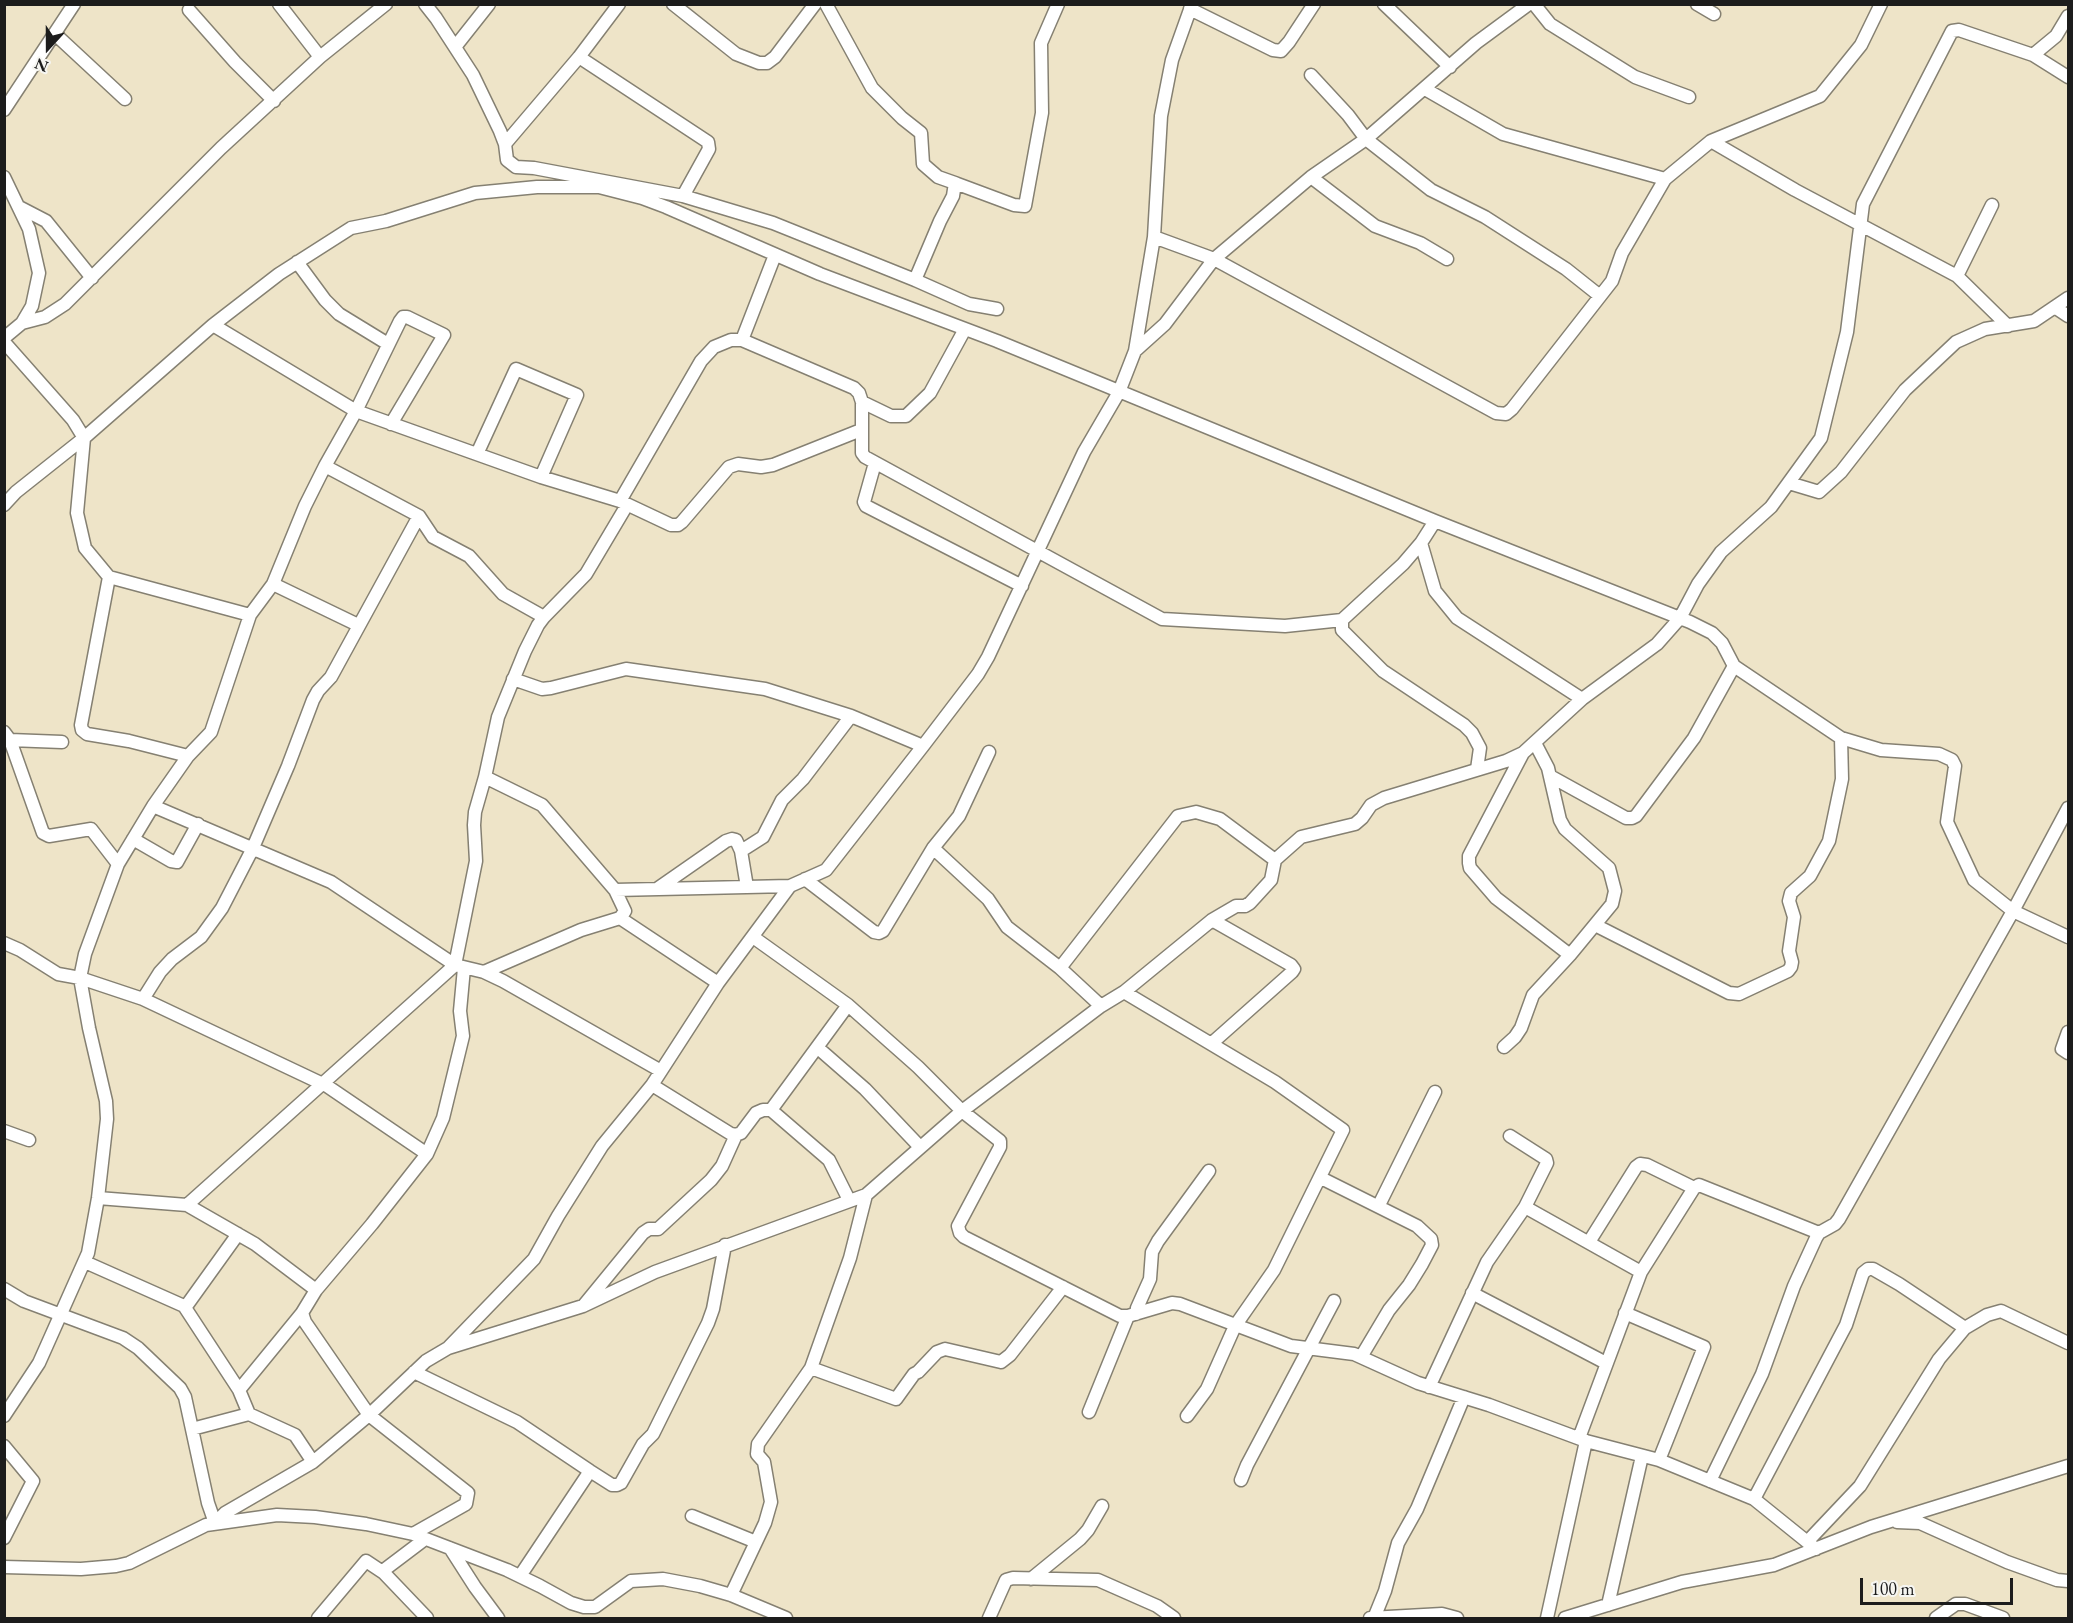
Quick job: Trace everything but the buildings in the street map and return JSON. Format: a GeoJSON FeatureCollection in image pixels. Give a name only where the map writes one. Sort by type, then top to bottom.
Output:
{"type":"FeatureCollection","features":[{"type":"Feature","properties":{"kind":"street"},"geometry":{"type":"LineString","coordinates":[[279,4],[320,57]]}},
{"type":"Feature","properties":{"kind":"street"},"geometry":{"type":"LineString","coordinates":[[22,323],[45,317],[65,304],[221,148],[320,57],[386,4]]}},
{"type":"Feature","properties":{"kind":"street"},"geometry":{"type":"LineString","coordinates":[[425,4],[473,75],[505,144],[507,160],[516,167],[534,168],[683,196],[772,223],[969,304],[997,309]]}},
{"type":"Feature","properties":{"kind":"street"},"geometry":{"type":"LineString","coordinates":[[455,47],[489,4]]}},
{"type":"Feature","properties":{"kind":"street"},"geometry":{"type":"LineString","coordinates":[[505,144],[579,57],[620,4]]}},
{"type":"Feature","properties":{"kind":"street"},"geometry":{"type":"LineString","coordinates":[[673,4],[736,54],[759,63],[767,63],[775,57],[815,4]]}},
{"type":"Feature","properties":{"kind":"street"},"geometry":{"type":"LineString","coordinates":[[826,4],[873,88],[902,118],[921,133],[923,164],[938,177],[990,198],[1025,206],[1042,113],[1041,43],[1058,4]]}},
{"type":"Feature","properties":{"kind":"street"},"geometry":{"type":"LineString","coordinates":[[615,890],[790,886],[826,870],[978,674],[1022,586],[1083,452],[1119,392],[1135,351],[1154,237],[1161,116],[1172,60],[1191,7],[1273,50],[1281,51],[1314,4]]}},
{"type":"Feature","properties":{"kind":"street"},"geometry":{"type":"LineString","coordinates":[[1384,4],[1450,67]]}},
{"type":"Feature","properties":{"kind":"street"},"geometry":{"type":"LineString","coordinates":[[1135,351],[1165,324],[1214,260],[1311,177],[1366,139],[1476,43],[1529,4]]}},
{"type":"Feature","properties":{"kind":"street"},"geometry":{"type":"LineString","coordinates":[[1534,4],[1550,24],[1635,77],[1689,97]]}},
{"type":"Feature","properties":{"kind":"street"},"geometry":{"type":"LineString","coordinates":[[1696,4],[1714,14]]}},
{"type":"Feature","properties":{"kind":"street"},"geometry":{"type":"LineString","coordinates":[[1154,237],[1214,260],[1496,413],[1506,414],[1612,281],[1622,253],[1665,179],[1711,141],[1820,96],[1862,45],[1881,4]]}},
{"type":"Feature","properties":{"kind":"street"},"geometry":{"type":"LineString","coordinates":[[6,105],[55,34],[68,7]]}},
{"type":"Feature","properties":{"kind":"street"},"geometry":{"type":"LineString","coordinates":[[189,10],[274,101]]}},
{"type":"Feature","properties":{"kind":"street"},"geometry":{"type":"LineString","coordinates":[[2033,55],[2056,36],[2068,16]]}},
{"type":"Feature","properties":{"kind":"street"},"geometry":{"type":"LineString","coordinates":[[215,1523],[225,1513],[313,1462],[369,1415],[426,1361],[448,1348],[584,1306],[655,1272],[866,1195],[962,1111],[1101,1006],[1124,992],[1212,920],[1236,906],[1250,903],[1271,880],[1275,860],[1300,837],[1359,821],[1369,807],[1383,798],[1523,753],[1582,699],[1657,644],[1680,618],[1698,584],[1721,552],[1772,507],[1816,447],[1825,426],[1846,332],[1863,204],[1952,31],[1959,30],[2033,55],[2068,77]]}},
{"type":"Feature","properties":{"kind":"street"},"geometry":{"type":"LineString","coordinates":[[55,34],[125,99]]}},
{"type":"Feature","properties":{"kind":"street"},"geometry":{"type":"LineString","coordinates":[[579,57],[708,142],[709,149],[683,196]]}},
{"type":"Feature","properties":{"kind":"street"},"geometry":{"type":"LineString","coordinates":[[1311,75],[1348,115],[1366,139],[1431,190],[1485,217],[1566,269],[1600,296]]}},
{"type":"Feature","properties":{"kind":"street"},"geometry":{"type":"LineString","coordinates":[[1425,89],[1503,134],[1665,179]]}},
{"type":"Feature","properties":{"kind":"street"},"geometry":{"type":"LineString","coordinates":[[1711,141],[1795,190],[1957,276],[2008,326]]}},
{"type":"Feature","properties":{"kind":"street"},"geometry":{"type":"LineString","coordinates":[[4,177],[29,229],[39,273],[32,306],[22,323],[4,340],[73,420],[84,438],[77,513],[85,548],[109,577],[250,615]]}},
{"type":"Feature","properties":{"kind":"street"},"geometry":{"type":"LineString","coordinates":[[1311,177],[1375,226],[1420,243],[1447,259]]}},
{"type":"Feature","properties":{"kind":"street"},"geometry":{"type":"LineString","coordinates":[[915,280],[940,220],[953,196],[955,183]]}},
{"type":"Feature","properties":{"kind":"street"},"geometry":{"type":"LineString","coordinates":[[4,505],[16,492],[84,438],[213,325],[297,262],[339,235],[359,225],[386,221],[475,193],[537,187],[599,188],[642,198],[775,255],[965,329],[1435,521],[1680,618],[1712,633],[1722,643],[1734,666],[1841,738],[1881,750],[1939,754],[1952,760],[1955,766],[1947,822],[1974,880],[2013,911],[2068,937]]}},
{"type":"Feature","properties":{"kind":"street"},"geometry":{"type":"LineString","coordinates":[[1957,276],[1992,205]]}},
{"type":"Feature","properties":{"kind":"street"},"geometry":{"type":"LineString","coordinates":[[19,207],[46,221],[92,278]]}},
{"type":"Feature","properties":{"kind":"street"},"geometry":{"type":"LineString","coordinates":[[742,340],[775,255]]}},
{"type":"Feature","properties":{"kind":"street"},"geometry":{"type":"LineString","coordinates":[[297,262],[325,300],[339,314],[388,344]]}},
{"type":"Feature","properties":{"kind":"street"},"geometry":{"type":"LineString","coordinates":[[1789,483],[1819,492],[1842,472],[1905,390],[1956,342],[1985,329],[2034,321],[2068,298]]}},
{"type":"Feature","properties":{"kind":"street"},"geometry":{"type":"LineString","coordinates":[[2056,308],[2068,316]]}},
{"type":"Feature","properties":{"kind":"street"},"geometry":{"type":"LineString","coordinates":[[4,1416],[34,1374],[63,1314],[85,1262],[98,1198],[107,1119],[106,1101],[80,978],[85,954],[118,864],[153,806],[188,756],[211,732],[250,615],[273,584],[305,506],[325,466],[356,411],[400,321],[407,316],[444,335],[392,424]]}},
{"type":"Feature","properties":{"kind":"street"},"geometry":{"type":"LineString","coordinates":[[213,325],[356,411],[541,477],[623,503],[671,525],[678,525],[682,522],[729,467],[738,464],[761,467],[773,465],[861,430]]}},
{"type":"Feature","properties":{"kind":"street"},"geometry":{"type":"LineString","coordinates":[[862,402],[891,416],[902,418],[906,416],[930,393],[965,329]]}},
{"type":"Feature","properties":{"kind":"street"},"geometry":{"type":"LineString","coordinates":[[239,1390],[302,1313],[316,1290],[427,1154],[442,1118],[463,1036],[460,1011],[460,966],[476,861],[474,825],[498,717],[525,651],[544,616],[586,574],[701,361],[714,347],[731,340],[742,340],[854,388],[859,393],[862,402],[862,453],[875,463],[1162,619],[1285,626],[1342,620],[1403,564],[1421,543],[1435,521]]}},
{"type":"Feature","properties":{"kind":"street"},"geometry":{"type":"LineString","coordinates":[[477,454],[516,369],[578,395],[541,477]]}},
{"type":"Feature","properties":{"kind":"street"},"geometry":{"type":"LineString","coordinates":[[875,463],[864,502],[866,506],[1022,586]]}},
{"type":"Feature","properties":{"kind":"street"},"geometry":{"type":"LineString","coordinates":[[325,466],[419,516],[433,537],[469,556],[503,594],[544,616]]}},
{"type":"Feature","properties":{"kind":"street"},"geometry":{"type":"LineString","coordinates":[[143,999],[160,972],[172,959],[201,937],[222,908],[252,850],[313,700],[330,677],[419,516]]}},
{"type":"Feature","properties":{"kind":"street"},"geometry":{"type":"LineString","coordinates":[[1421,543],[1435,591],[1457,618],[1582,699]]}},
{"type":"Feature","properties":{"kind":"street"},"geometry":{"type":"LineString","coordinates":[[109,577],[81,725],[82,730],[87,734],[129,741],[188,756]]}},
{"type":"Feature","properties":{"kind":"street"},"geometry":{"type":"LineString","coordinates":[[273,584],[358,625]]}},
{"type":"Feature","properties":{"kind":"street"},"geometry":{"type":"LineString","coordinates":[[1342,620],[1342,630],[1383,671],[1464,725],[1472,733],[1480,748],[1477,769]]}},
{"type":"Feature","properties":{"kind":"street"},"geometry":{"type":"LineString","coordinates":[[1550,776],[1626,818],[1636,816],[1694,738],[1734,666]]}},
{"type":"Feature","properties":{"kind":"street"},"geometry":{"type":"LineString","coordinates":[[513,679],[542,689],[626,669],[765,689],[851,716],[923,746]]}},
{"type":"Feature","properties":{"kind":"street"},"geometry":{"type":"LineString","coordinates":[[741,851],[764,837],[782,800],[803,779],[851,716]]}},
{"type":"Feature","properties":{"kind":"street"},"geometry":{"type":"LineString","coordinates":[[62,742],[7,736],[43,832],[49,836],[91,829],[118,864]]}},
{"type":"Feature","properties":{"kind":"street"},"geometry":{"type":"LineString","coordinates":[[1595,925],[1729,993],[1738,994],[1788,971],[1792,962],[1789,951],[1794,917],[1789,901],[1791,893],[1810,876],[1829,841],[1842,779],[1841,738]]}},
{"type":"Feature","properties":{"kind":"street"},"geometry":{"type":"LineString","coordinates":[[1504,1047],[1521,1028],[1533,995],[1570,956],[1612,904],[1615,891],[1609,868],[1565,829],[1560,820],[1550,776],[1535,743]]}},
{"type":"Feature","properties":{"kind":"street"},"geometry":{"type":"LineString","coordinates":[[805,879],[874,932],[883,931],[933,848],[959,816],[989,752]]}},
{"type":"Feature","properties":{"kind":"street"},"geometry":{"type":"LineString","coordinates":[[1523,753],[1469,856],[1470,868],[1496,898],[1570,956]]}},
{"type":"Feature","properties":{"kind":"street"},"geometry":{"type":"LineString","coordinates":[[484,972],[581,930],[620,918],[625,910],[615,890],[542,805],[485,777]]}},
{"type":"Feature","properties":{"kind":"street"},"geometry":{"type":"LineString","coordinates":[[153,806],[198,824],[252,850],[332,882],[460,966],[484,972],[661,1071]]}},
{"type":"Feature","properties":{"kind":"street"},"geometry":{"type":"LineString","coordinates":[[1710,1481],[1762,1374],[1794,1286],[1819,1233],[1835,1224],[1839,1219],[2013,911],[2068,808]]}},
{"type":"Feature","properties":{"kind":"street"},"geometry":{"type":"LineString","coordinates":[[1060,968],[1178,816],[1196,812],[1221,819],[1275,860]]}},
{"type":"Feature","properties":{"kind":"street"},"geometry":{"type":"LineString","coordinates":[[133,839],[171,861],[177,862],[198,824]]}},
{"type":"Feature","properties":{"kind":"street"},"geometry":{"type":"LineString","coordinates":[[656,889],[732,839],[736,840],[741,851],[747,887]]}},
{"type":"Feature","properties":{"kind":"street"},"geometry":{"type":"LineString","coordinates":[[933,848],[988,899],[1006,927],[1060,968],[1101,1006]]}},
{"type":"Feature","properties":{"kind":"street"},"geometry":{"type":"LineString","coordinates":[[448,1348],[538,1254],[558,1216],[602,1146],[652,1085],[718,983],[790,886]]}},
{"type":"Feature","properties":{"kind":"street"},"geometry":{"type":"LineString","coordinates":[[620,918],[718,983]]}},
{"type":"Feature","properties":{"kind":"street"},"geometry":{"type":"LineString","coordinates":[[1212,920],[1291,964],[1294,969],[1212,1043]]}},
{"type":"Feature","properties":{"kind":"street"},"geometry":{"type":"LineString","coordinates":[[753,937],[848,1005],[918,1067],[962,1111],[1000,1141],[1000,1147],[959,1222],[960,1233],[964,1237],[1120,1316],[1132,1315],[1172,1303],[1180,1304],[1291,1346],[1361,1357],[1429,1387],[1464,1397],[1583,1440],[1659,1460],[1754,1499],[1812,1545]]}},
{"type":"Feature","properties":{"kind":"street"},"geometry":{"type":"LineString","coordinates":[[4,943],[20,950],[58,974],[80,978],[143,999],[327,1086],[427,1154]]}},
{"type":"Feature","properties":{"kind":"street"},"geometry":{"type":"LineString","coordinates":[[187,1205],[318,1086],[322,1085],[460,966]]}},
{"type":"Feature","properties":{"kind":"street"},"geometry":{"type":"LineString","coordinates":[[1124,992],[1275,1082],[1343,1130],[1274,1270],[1235,1326],[1207,1389],[1187,1416]]}},
{"type":"Feature","properties":{"kind":"street"},"geometry":{"type":"LineString","coordinates":[[771,1110],[848,1005]]}},
{"type":"Feature","properties":{"kind":"street"},"geometry":{"type":"LineString","coordinates":[[2068,1032],[2062,1049],[2068,1053]]}},
{"type":"Feature","properties":{"kind":"street"},"geometry":{"type":"LineString","coordinates":[[818,1048],[865,1089],[920,1147]]}},
{"type":"Feature","properties":{"kind":"street"},"geometry":{"type":"LineString","coordinates":[[652,1085],[736,1135]]}},
{"type":"Feature","properties":{"kind":"street"},"geometry":{"type":"LineString","coordinates":[[1378,1205],[1435,1092]]}},
{"type":"Feature","properties":{"kind":"street"},"geometry":{"type":"LineString","coordinates":[[584,1306],[643,1233],[649,1229],[658,1229],[711,1180],[722,1166],[736,1135],[756,1113],[763,1110],[771,1110],[829,1160],[849,1200]]}},
{"type":"Feature","properties":{"kind":"street"},"geometry":{"type":"LineString","coordinates":[[4,1131],[29,1140]]}},
{"type":"Feature","properties":{"kind":"street"},"geometry":{"type":"LineString","coordinates":[[1429,1387],[1487,1262],[1525,1207],[1547,1163],[1546,1159],[1510,1136]]}},
{"type":"Feature","properties":{"kind":"street"},"geometry":{"type":"LineString","coordinates":[[1589,1242],[1640,1164],[1647,1165],[1694,1188]]}},
{"type":"Feature","properties":{"kind":"street"},"geometry":{"type":"LineString","coordinates":[[1089,1412],[1150,1280],[1152,1252],[1209,1171]]}},
{"type":"Feature","properties":{"kind":"street"},"geometry":{"type":"LineString","coordinates":[[1321,1178],[1417,1226],[1431,1239],[1432,1245],[1410,1285],[1389,1310],[1361,1357]]}},
{"type":"Feature","properties":{"kind":"street"},"geometry":{"type":"LineString","coordinates":[[1546,1618],[1583,1440],[1606,1363],[1641,1272],[1694,1188],[1700,1185],[1819,1233]]}},
{"type":"Feature","properties":{"kind":"street"},"geometry":{"type":"LineString","coordinates":[[731,1595],[765,1523],[771,1502],[764,1462],[757,1454],[758,1444],[811,1368],[850,1258],[866,1195]]}},
{"type":"Feature","properties":{"kind":"street"},"geometry":{"type":"LineString","coordinates":[[98,1198],[187,1205],[272,1256],[316,1290]]}},
{"type":"Feature","properties":{"kind":"street"},"geometry":{"type":"LineString","coordinates":[[1525,1207],[1641,1272]]}},
{"type":"Feature","properties":{"kind":"street"},"geometry":{"type":"LineString","coordinates":[[183,1306],[187,1305],[238,1234]]}},
{"type":"Feature","properties":{"kind":"street"},"geometry":{"type":"LineString","coordinates":[[414,1372],[518,1422],[612,1485],[621,1483],[643,1444],[653,1434],[708,1323],[713,1309],[725,1245]]}},
{"type":"Feature","properties":{"kind":"street"},"geometry":{"type":"LineString","coordinates":[[85,1262],[183,1306],[239,1390],[249,1414]]}},
{"type":"Feature","properties":{"kind":"street"},"geometry":{"type":"LineString","coordinates":[[1754,1499],[1846,1325],[1863,1273],[1868,1269],[1873,1269],[1965,1328]]}},
{"type":"Feature","properties":{"kind":"street"},"geometry":{"type":"LineString","coordinates":[[811,1368],[896,1399],[914,1374],[937,1352],[945,1350],[1001,1362],[1010,1355],[1063,1287]]}},
{"type":"Feature","properties":{"kind":"street"},"geometry":{"type":"LineString","coordinates":[[4,1289],[24,1301],[123,1338],[138,1348],[180,1388],[185,1397],[208,1503],[215,1523]]}},
{"type":"Feature","properties":{"kind":"street"},"geometry":{"type":"LineString","coordinates":[[1472,1293],[1606,1363]]}},
{"type":"Feature","properties":{"kind":"street"},"geometry":{"type":"LineString","coordinates":[[1241,1480],[1334,1301]]}},
{"type":"Feature","properties":{"kind":"street"},"geometry":{"type":"LineString","coordinates":[[1812,1545],[1860,1486],[1939,1359],[1965,1328],[1987,1315],[2001,1311],[2068,1343]]}},
{"type":"Feature","properties":{"kind":"street"},"geometry":{"type":"LineString","coordinates":[[302,1313],[305,1322],[369,1415],[468,1493],[466,1504],[413,1534]]}},
{"type":"Feature","properties":{"kind":"street"},"geometry":{"type":"LineString","coordinates":[[1625,1313],[1704,1347],[1659,1460]]}},
{"type":"Feature","properties":{"kind":"street"},"geometry":{"type":"LineString","coordinates":[[1457,1618],[1442,1614],[1372,1618],[1385,1591],[1398,1543],[1417,1509],[1464,1397]]}},
{"type":"Feature","properties":{"kind":"street"},"geometry":{"type":"LineString","coordinates":[[192,1429],[249,1414],[295,1435],[313,1462]]}},
{"type":"Feature","properties":{"kind":"street"},"geometry":{"type":"LineString","coordinates":[[4,1446],[33,1480],[4,1538]]}},
{"type":"Feature","properties":{"kind":"street"},"geometry":{"type":"LineString","coordinates":[[1608,1605],[1642,1455]]}},
{"type":"Feature","properties":{"kind":"street"},"geometry":{"type":"LineString","coordinates":[[1564,1618],[1682,1582],[1774,1565],[1812,1545],[2068,1466]]}},
{"type":"Feature","properties":{"kind":"street"},"geometry":{"type":"LineString","coordinates":[[520,1576],[590,1471]]}},
{"type":"Feature","properties":{"kind":"street"},"geometry":{"type":"LineString","coordinates":[[1031,1579],[1080,1539],[1102,1506]]}},
{"type":"Feature","properties":{"kind":"street"},"geometry":{"type":"LineString","coordinates":[[4,1567],[81,1569],[116,1566],[129,1563],[198,1527],[277,1515],[315,1517],[366,1524],[413,1534],[520,1576],[571,1603],[584,1607],[595,1607],[631,1581],[645,1579],[700,1586],[731,1595],[786,1618]]}},
{"type":"Feature","properties":{"kind":"street"},"geometry":{"type":"LineString","coordinates":[[692,1516],[756,1542]]}},
{"type":"Feature","properties":{"kind":"street"},"geometry":{"type":"LineString","coordinates":[[1890,1521],[1920,1523],[2007,1562],[2057,1580],[2068,1581]]}},
{"type":"Feature","properties":{"kind":"street"},"geometry":{"type":"LineString","coordinates":[[384,1573],[384,1570],[425,1539]]}},
{"type":"Feature","properties":{"kind":"street"},"geometry":{"type":"LineString","coordinates":[[450,1548],[498,1618]]}},
{"type":"Feature","properties":{"kind":"street"},"geometry":{"type":"LineString","coordinates":[[318,1618],[364,1562],[370,1562],[384,1573],[427,1618]]}},
{"type":"Feature","properties":{"kind":"street"},"geometry":{"type":"LineString","coordinates":[[989,1618],[1006,1580],[1013,1578],[1098,1580],[1157,1606],[1174,1618]]}},
{"type":"Feature","properties":{"kind":"street"},"geometry":{"type":"LineString","coordinates":[[1936,1618],[1956,1605],[1965,1604],[2003,1618]]}}]}
